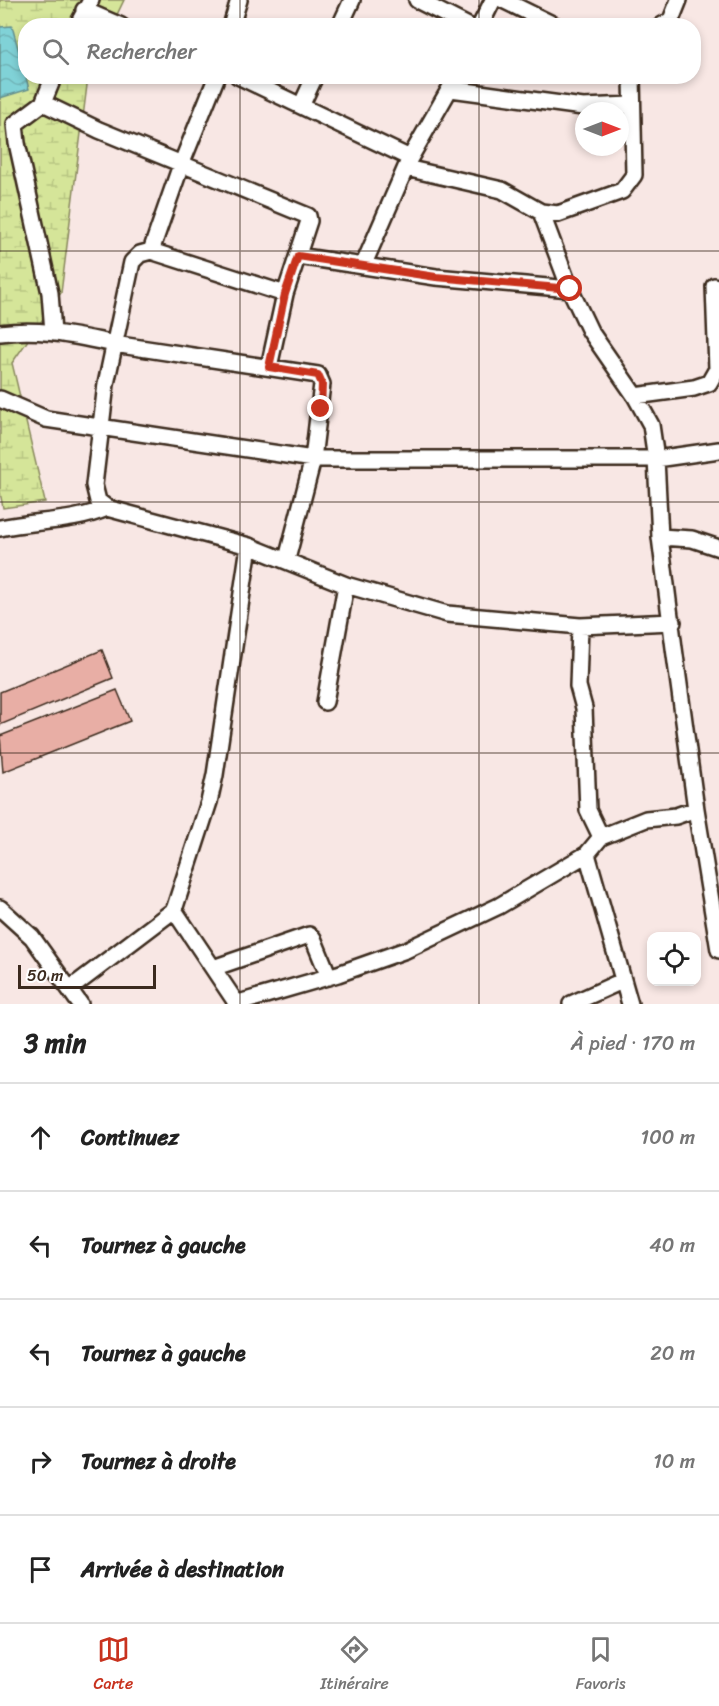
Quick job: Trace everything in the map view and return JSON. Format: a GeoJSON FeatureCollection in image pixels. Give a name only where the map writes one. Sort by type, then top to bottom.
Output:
{"type":"FeatureCollection","features":[{"type":"Feature","properties":{"kind":"street"},"geometry":{"type":"LineString","coordinates":[[233,18],[239,0]]}},
{"type":"Feature","properties":{"kind":"street"},"geometry":{"type":"LineString","coordinates":[[344,18],[352,0]]}},
{"type":"Feature","properties":{"kind":"street"},"geometry":{"type":"LineString","coordinates":[[417,0],[452,18]]}},
{"type":"Feature","properties":{"kind":"street"},"geometry":{"type":"LineString","coordinates":[[484,18],[493,0]]}},
{"type":"Feature","properties":{"kind":"street"},"geometry":{"type":"LineString","coordinates":[[503,0],[540,18]]}},
{"type":"Feature","properties":{"kind":"street"},"geometry":{"type":"LineString","coordinates":[[672,18],[679,0]]}},
{"type":"Feature","properties":{"kind":"street"},"geometry":{"type":"LineString","coordinates":[[88,5],[108,18]]}},
{"type":"Feature","properties":{"kind":"street"},"geometry":{"type":"LineString","coordinates":[[51,84],[43,103],[15,124],[24,177],[50,293],[53,332]]}},
{"type":"Feature","properties":{"kind":"street"},"geometry":{"type":"LineString","coordinates":[[151,251],[181,165],[214,84]]}},
{"type":"Feature","properties":{"kind":"street"},"geometry":{"type":"LineString","coordinates":[[255,84],[408,163],[501,190],[541,212],[558,214],[622,191],[629,184],[634,175],[632,84]]}},
{"type":"Feature","properties":{"kind":"street"},"geometry":{"type":"LineString","coordinates":[[301,106],[311,84]]}},
{"type":"Feature","properties":{"kind":"street"},"geometry":{"type":"LineString","coordinates":[[363,266],[408,163],[453,84]]}},
{"type":"Feature","properties":{"kind":"street"},"geometry":{"type":"LineString","coordinates":[[464,84],[583,107],[631,105]]}},
{"type":"Feature","properties":{"kind":"street"},"geometry":{"type":"LineString","coordinates":[[43,103],[181,165],[308,216],[309,221],[285,294],[269,367]]}},
{"type":"Feature","properties":{"kind":"street"},"geometry":{"type":"LineString","coordinates":[[541,212],[570,289],[590,331],[635,396],[651,425],[656,459],[660,537],[696,809],[719,950]]}},
{"type":"Feature","properties":{"kind":"street"},"geometry":{"type":"LineString","coordinates":[[548,230],[558,214]]}},
{"type":"Feature","properties":{"kind":"street"},"geometry":{"type":"LineString","coordinates":[[285,294],[151,251],[140,254],[132,262],[113,344],[100,425],[94,485],[98,501],[107,508],[249,546],[287,559],[346,585],[447,614],[580,626],[673,622]]}},
{"type":"Feature","properties":{"kind":"street"},"geometry":{"type":"LineString","coordinates":[[298,256],[436,277],[570,289]]}},
{"type":"Feature","properties":{"kind":"street"},"geometry":{"type":"LineString","coordinates":[[635,396],[694,388],[709,383],[717,369],[714,286]]}},
{"type":"Feature","properties":{"kind":"street"},"geometry":{"type":"LineString","coordinates":[[0,333],[29,329],[53,332],[113,344],[318,375],[321,378],[321,409],[313,459],[287,559]]}},
{"type":"Feature","properties":{"kind":"street"},"geometry":{"type":"LineString","coordinates":[[0,399],[46,419],[100,425],[313,459],[656,459],[719,450]]}},
{"type":"Feature","properties":{"kind":"street"},"geometry":{"type":"LineString","coordinates":[[0,528],[26,522],[68,521],[107,508]]}},
{"type":"Feature","properties":{"kind":"street"},"geometry":{"type":"LineString","coordinates":[[660,537],[692,539],[719,548]]}},
{"type":"Feature","properties":{"kind":"street"},"geometry":{"type":"LineString","coordinates":[[71,988],[174,910],[209,802],[215,775],[249,546]]}},
{"type":"Feature","properties":{"kind":"street"},"geometry":{"type":"LineString","coordinates":[[325,702],[346,585]]}},
{"type":"Feature","properties":{"kind":"street"},"geometry":{"type":"LineString","coordinates":[[580,626],[578,686],[584,708],[588,810],[601,837]]}},
{"type":"Feature","properties":{"kind":"street"},"geometry":{"type":"LineString","coordinates":[[174,910],[236,1004],[329,977],[406,950],[499,906],[587,854],[601,837],[646,819],[676,816],[696,809]]}},
{"type":"Feature","properties":{"kind":"street"},"geometry":{"type":"LineString","coordinates":[[587,854],[630,1004]]}},
{"type":"Feature","properties":{"kind":"street"},"geometry":{"type":"LineString","coordinates":[[0,908],[32,937],[71,988],[80,1004]]}},
{"type":"Feature","properties":{"kind":"street"},"geometry":{"type":"LineString","coordinates":[[213,968],[309,935],[313,938],[329,977]]}},
{"type":"Feature","properties":{"kind":"street"},"geometry":{"type":"LineString","coordinates":[[571,1004],[622,981]]}},
{"type":"Feature","properties":{"kind":"green space"},"geometry":{"type":"Polygon","coordinates":[[[0,0],[124,0],[115,18],[18,18],[18,84],[87,84],[61,293],[12,363],[45,502],[3,508],[0,492],[0,0]]]}},
{"type":"Feature","properties":{"kind":"water"},"geometry":{"type":"Polygon","coordinates":[[[12,26],[18,48],[18,84],[28,84],[29,89],[0,98],[0,27],[12,26]]]}},
{"type":"Feature","properties":{"kind":"building"},"geometry":{"type":"Polygon","coordinates":[[[102,650],[113,678],[0,725],[0,692],[102,650]]]}},
{"type":"Feature","properties":{"kind":"building"},"geometry":{"type":"Polygon","coordinates":[[[117,690],[130,721],[3,772],[0,736],[117,690]]]}},
{"type":"Feature","properties":{"kind":"route"},"geometry":{"type":"LineString","coordinates":[[321,409],[322,384],[318,375],[269,367],[285,294],[298,256],[436,277],[570,289]]}}]}
